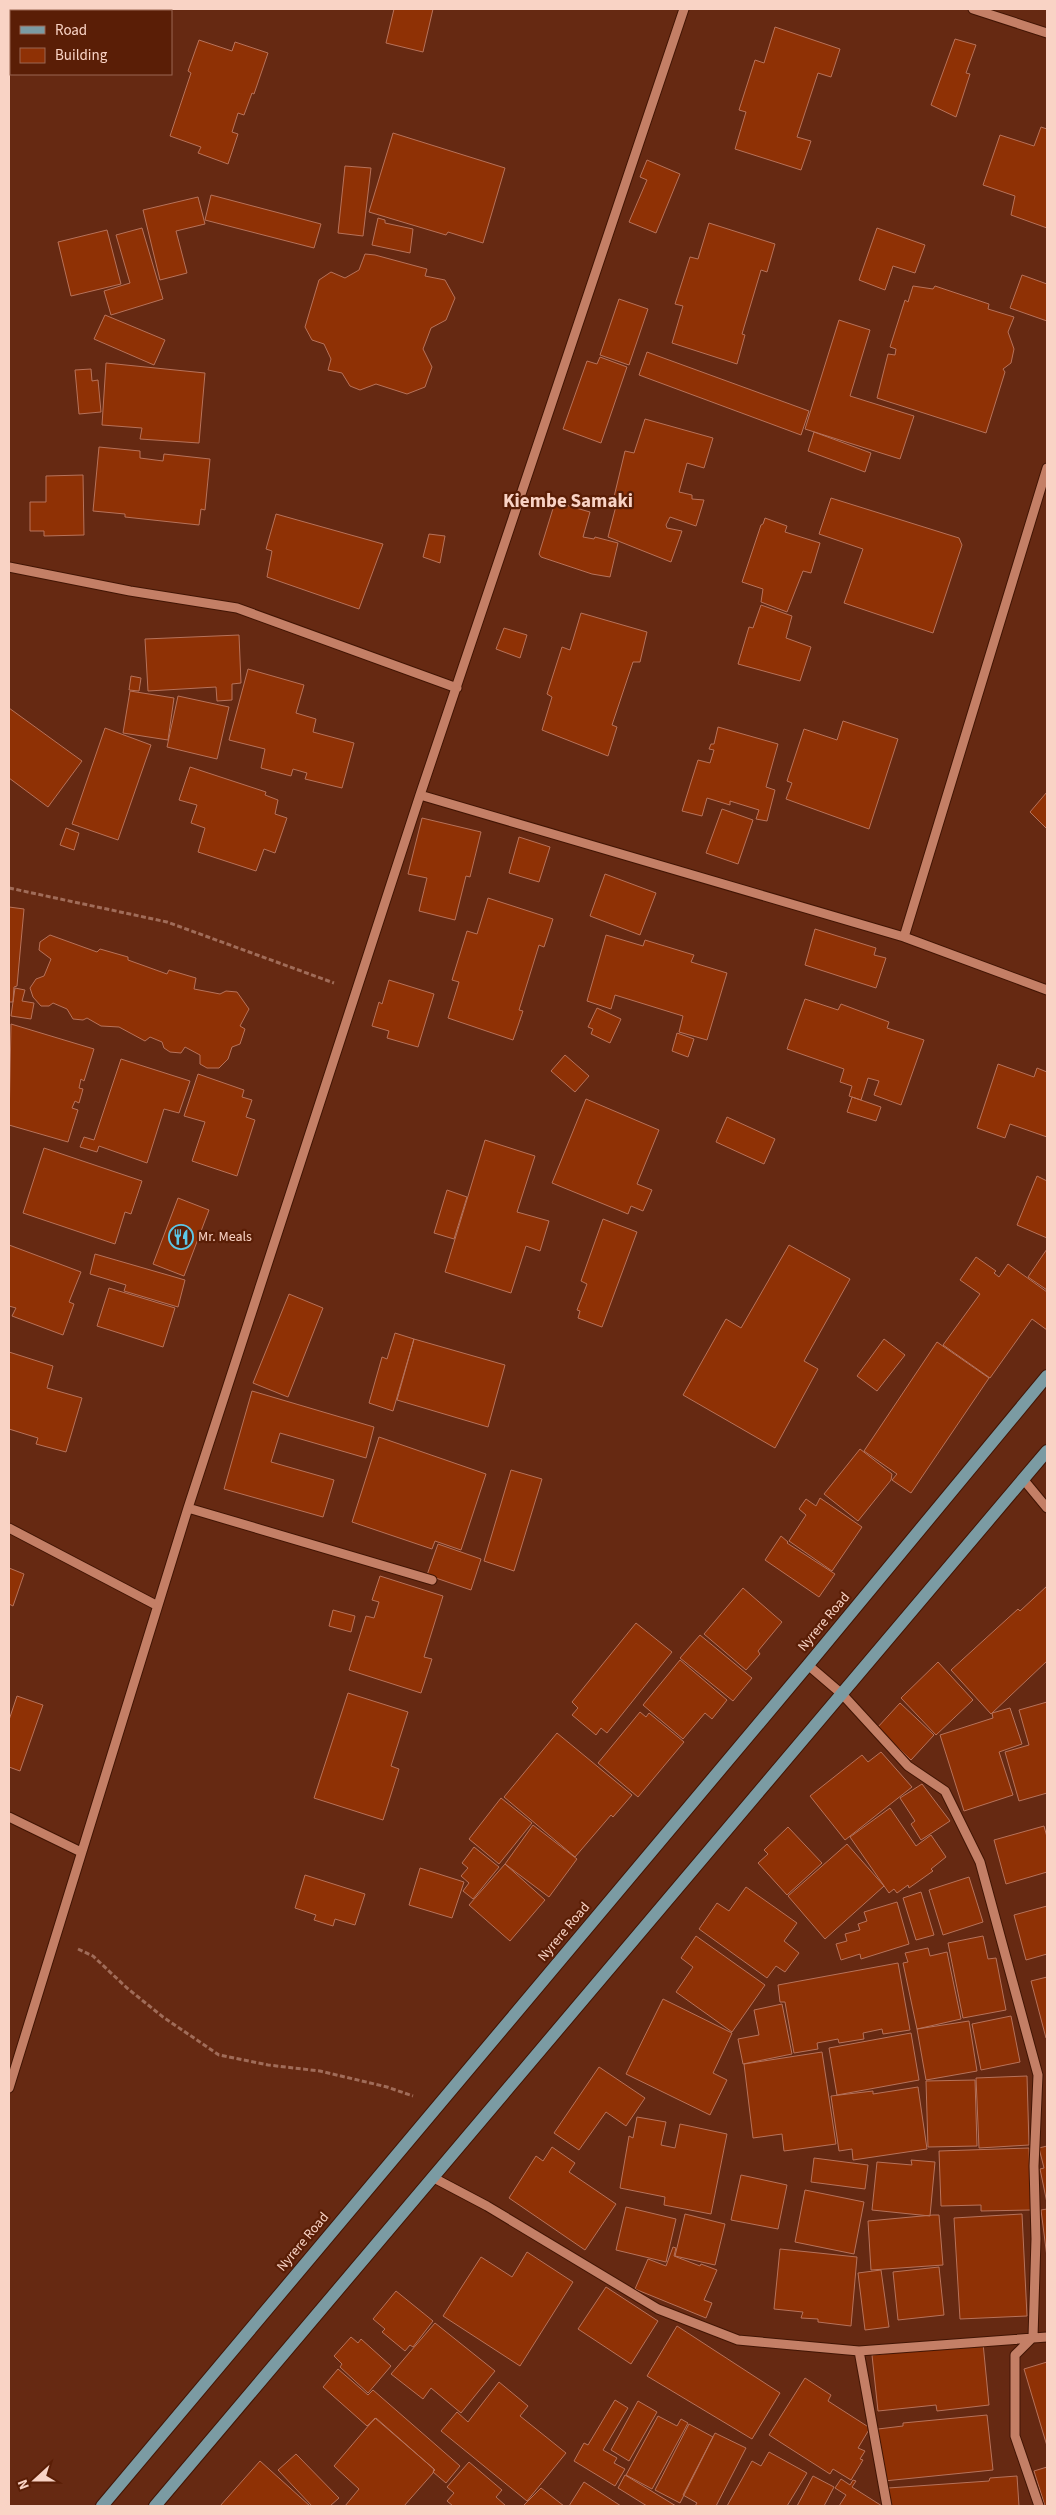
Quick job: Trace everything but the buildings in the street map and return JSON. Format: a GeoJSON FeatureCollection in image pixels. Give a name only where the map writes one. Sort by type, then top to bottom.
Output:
{"type":"FeatureCollection","features":[{"type":"Feature","properties":{"kind":"main road","name":"Nyrere Road"},"geometry":{"type":"LineString","coordinates":[[102,2506],[808,1665],[1047,1376]]}},
{"type":"Feature","properties":{"kind":"main road"},"geometry":{"type":"LineString","coordinates":[[154,2506],[843,1695],[1047,1451]]}},
{"type":"Feature","properties":{"kind":"street"},"geometry":{"type":"LineString","coordinates":[[9,2088],[156,1605],[420,795],[684,9]]}},
{"type":"Feature","properties":{"kind":"street"},"geometry":{"type":"LineString","coordinates":[[973,9],[1047,32]]}},
{"type":"Feature","properties":{"kind":"street"},"geometry":{"type":"LineString","coordinates":[[904,937],[1047,468]]}},
{"type":"Feature","properties":{"kind":"street"},"geometry":{"type":"LineString","coordinates":[[9,567],[130,591],[237,608],[457,688]]}},
{"type":"Feature","properties":{"kind":"street"},"geometry":{"type":"LineString","coordinates":[[420,795],[904,937],[1047,990]]}},
{"type":"Feature","properties":{"kind":"street"},"geometry":{"type":"LineString","coordinates":[[1023,1479],[1047,1508]]}},
{"type":"Feature","properties":{"kind":"street"},"geometry":{"type":"LineString","coordinates":[[188,1508],[432,1580]]}},
{"type":"Feature","properties":{"kind":"street"},"geometry":{"type":"LineString","coordinates":[[9,1528],[156,1605]]}},
{"type":"Feature","properties":{"kind":"street"},"geometry":{"type":"LineString","coordinates":[[808,1665],[843,1695],[908,1766],[945,1791],[980,1862],[1038,2075],[1034,2166],[1036,2239],[1033,2337],[1015,2356],[1015,2436],[1039,2506]]}},
{"type":"Feature","properties":{"kind":"street"},"geometry":{"type":"LineString","coordinates":[[9,1817],[81,1852]]}},
{"type":"Feature","properties":{"kind":"street"},"geometry":{"type":"LineString","coordinates":[[432,2177],[487,2206],[658,2309],[738,2340],[860,2351],[1047,2337]]}},
{"type":"Feature","properties":{"kind":"street"},"geometry":{"type":"LineString","coordinates":[[860,2351],[886,2506]]}},
{"type":"Feature","properties":{"kind":"path"},"geometry":{"type":"LineString","coordinates":[[9,888],[166,922],[356,991]]}},
{"type":"Feature","properties":{"kind":"path"},"geometry":{"type":"LineString","coordinates":[[54,1939],[93,1956],[127,1988],[164,2017],[219,2055],[268,2065],[320,2071],[387,2087],[439,2104]]}},
{"type":"Feature","properties":{"kind":"place","name":"Mr. Meals"},"geometry":{"type":"Point","coordinates":[181,1237]}},
{"type":"Feature","properties":{"kind":"district","name":"Kiembe Samaki"},"geometry":{"type":"Point","coordinates":[568,501]}}]}
